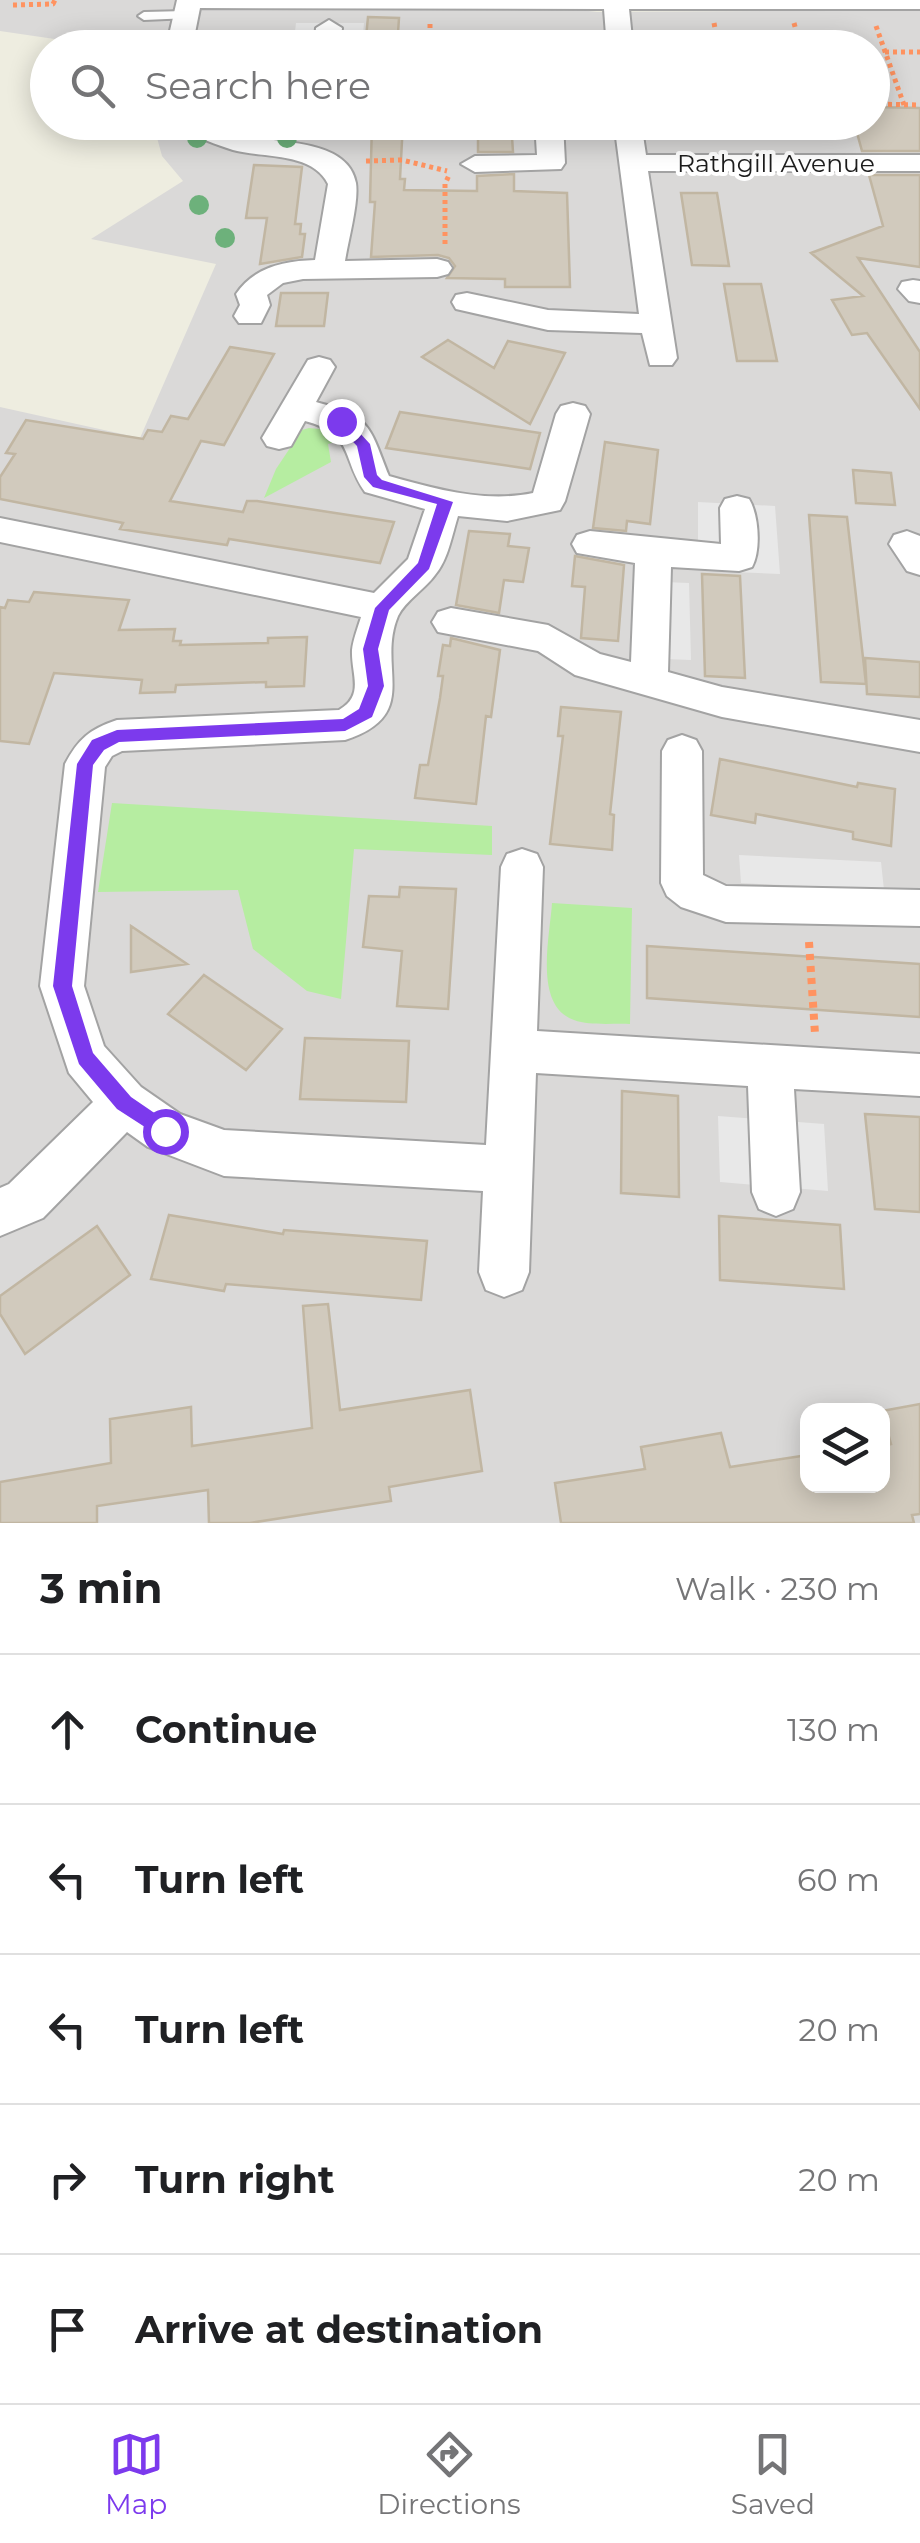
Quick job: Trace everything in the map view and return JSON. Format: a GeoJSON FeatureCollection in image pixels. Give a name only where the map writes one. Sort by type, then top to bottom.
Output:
{"type":"FeatureCollection","features":[{"type":"Feature","properties":{"kind":"street"},"geometry":{"type":"LineString","coordinates":[[616,2],[618,30]]}},
{"type":"Feature","properties":{"kind":"street"},"geometry":{"type":"LineString","coordinates":[[182,30],[188,5],[920,2]]}},
{"type":"Feature","properties":{"kind":"street"},"geometry":{"type":"LineString","coordinates":[[229,140],[315,156],[335,169],[342,184],[329,268]]}},
{"type":"Feature","properties":{"kind":"street"},"geometry":{"type":"LineString","coordinates":[[475,164],[551,163],[550,140]]}},
{"type":"Feature","properties":{"kind":"street","name":"Rathgill Avenue"},"geometry":{"type":"LineString","coordinates":[[629,140],[661,358]]}},
{"type":"Feature","properties":{"kind":"street","name":"Rathgill Avenue"},"geometry":{"type":"LineString","coordinates":[[632,164],[920,163]]}},
{"type":"Feature","properties":{"kind":"street"},"geometry":{"type":"LineString","coordinates":[[250,316],[255,305],[251,294],[258,283],[279,274],[329,268],[437,268]]}},
{"type":"Feature","properties":{"kind":"street"},"geometry":{"type":"LineString","coordinates":[[467,302],[548,320],[656,324]]}},
{"type":"Feature","properties":{"kind":"street"},"geometry":{"type":"LineString","coordinates":[[278,438],[319,367]]}},
{"type":"Feature","properties":{"kind":"street"},"geometry":{"type":"LineString","coordinates":[[296,408],[341,421],[363,444],[370,477],[378,484],[446,502],[525,510],[548,502],[573,414]]}},
{"type":"Feature","properties":{"kind":"street"},"geometry":{"type":"LineString","coordinates":[[446,502],[424,565],[382,608],[371,649],[376,686],[366,713],[345,725],[117,736],[98,745],[85,764],[62,986],[86,1058],[124,1103],[165,1131],[224,1153],[509,1168]]}},
{"type":"Feature","properties":{"kind":"street"},"geometry":{"type":"LineString","coordinates":[[590,544],[653,553],[739,558],[737,508]]}},
{"type":"Feature","properties":{"kind":"street"},"geometry":{"type":"LineString","coordinates":[[0,530],[382,608]]}},
{"type":"Feature","properties":{"kind":"street"},"geometry":{"type":"LineString","coordinates":[[649,684],[653,553]]}},
{"type":"Feature","properties":{"kind":"street"},"geometry":{"type":"LineString","coordinates":[[451,622],[548,639],[588,665],[722,702],[920,736]]}},
{"type":"Feature","properties":{"kind":"street"},"geometry":{"type":"LineString","coordinates":[[682,752],[682,883],[696,894],[726,904],[920,908]]}},
{"type":"Feature","properties":{"kind":"street"},"geometry":{"type":"LineString","coordinates":[[504,1272],[522,867]]}},
{"type":"Feature","properties":{"kind":"street"},"geometry":{"type":"LineString","coordinates":[[513,1051],[920,1076]]}},
{"type":"Feature","properties":{"kind":"street"},"geometry":{"type":"LineString","coordinates":[[770,1066],[776,1192]]}},
{"type":"Feature","properties":{"kind":"street"},"geometry":{"type":"LineString","coordinates":[[0,1212],[26,1201],[124,1103]]}},
{"type":"Feature","properties":{"kind":"lane"},"geometry":{"type":"LineString","coordinates":[[148,0],[144,17],[188,5]]}},
{"type":"Feature","properties":{"kind":"path"},"geometry":{"type":"LineString","coordinates":[[12,5],[54,4],[55,0]]}},
{"type":"Feature","properties":{"kind":"path"},"geometry":{"type":"LineString","coordinates":[[873,2],[880,30]]}},
{"type":"Feature","properties":{"kind":"path"},"geometry":{"type":"LineString","coordinates":[[890,52],[920,52]]}},
{"type":"Feature","properties":{"kind":"path"},"geometry":{"type":"LineString","coordinates":[[890,66],[904,104]]}},
{"type":"Feature","properties":{"kind":"path"},"geometry":{"type":"LineString","coordinates":[[890,104],[920,105]]}},
{"type":"Feature","properties":{"kind":"path"},"geometry":{"type":"LineString","coordinates":[[437,268],[444,264],[445,184],[451,172],[475,164]]}},
{"type":"Feature","properties":{"kind":"path"},"geometry":{"type":"LineString","coordinates":[[806,906],[818,1070]]}},
{"type":"Feature","properties":{"kind":"shaded area"},"geometry":{"type":"Polygon","coordinates":[[[0,0],[559,0],[563,8],[597,12],[920,10],[920,1523],[0,1523],[0,407],[140,438],[216,264],[91,239],[183,181],[162,156],[158,140],[890,140],[890,30],[30,30],[30,35],[0,31],[0,0]]]}},
{"type":"Feature","properties":{"kind":"shaded area"},"geometry":{"type":"Polygon","coordinates":[[[296,23],[364,23],[363,30],[295,30],[296,23]]]}},
{"type":"Feature","properties":{"kind":"shaded area"},"geometry":{"type":"Polygon","coordinates":[[[698,502],[775,506],[780,574],[734,572],[733,543],[698,541],[698,502]]]}},
{"type":"Feature","properties":{"kind":"shaded area"},"geometry":{"type":"Polygon","coordinates":[[[664,582],[689,583],[691,660],[665,659],[664,582]]]}},
{"type":"Feature","properties":{"kind":"shaded area"},"geometry":{"type":"Polygon","coordinates":[[[739,855],[881,862],[884,890],[741,883],[739,855]]]}},
{"type":"Feature","properties":{"kind":"shaded area"},"geometry":{"type":"Polygon","coordinates":[[[718,1116],[824,1124],[828,1191],[720,1182],[718,1116]]]}},
{"type":"Feature","properties":{"kind":"green space"},"geometry":{"type":"Polygon","coordinates":[[[302,430],[329,430],[345,439],[328,444],[331,462],[264,498],[276,469],[302,430]]]}},
{"type":"Feature","properties":{"kind":"green space"},"geometry":{"type":"Polygon","coordinates":[[[112,803],[492,826],[492,855],[354,849],[341,999],[307,991],[253,949],[238,890],[98,892],[112,803]]]}},
{"type":"Feature","properties":{"kind":"green space"},"geometry":{"type":"Polygon","coordinates":[[[552,903],[632,908],[630,1024],[574,1020],[561,1012],[553,1000],[547,969],[552,903]]]}},
{"type":"Feature","properties":{"kind":"building"},"geometry":{"type":"Polygon","coordinates":[[[368,17],[399,18],[398,30],[367,30],[368,17]]]}},
{"type":"Feature","properties":{"kind":"building"},"geometry":{"type":"Polygon","coordinates":[[[890,107],[920,108],[920,151],[862,151],[859,140],[890,140],[890,107]]]}},
{"type":"Feature","properties":{"kind":"building"},"geometry":{"type":"Polygon","coordinates":[[[372,140],[402,140],[400,179],[405,179],[404,190],[477,191],[477,176],[514,174],[514,191],[567,193],[570,287],[505,287],[505,279],[447,278],[455,266],[449,258],[438,255],[371,257],[375,202],[370,202],[372,140]]]}},
{"type":"Feature","properties":{"kind":"building"},"geometry":{"type":"Polygon","coordinates":[[[478,140],[512,140],[513,152],[478,152],[478,140]]]}},
{"type":"Feature","properties":{"kind":"building"},"geometry":{"type":"Polygon","coordinates":[[[254,165],[302,167],[295,224],[301,224],[300,234],[305,234],[302,257],[260,264],[267,218],[246,218],[254,165]]]}},
{"type":"Feature","properties":{"kind":"building"},"geometry":{"type":"Polygon","coordinates":[[[869,175],[920,175],[920,267],[858,258],[920,352],[920,409],[867,333],[852,335],[832,300],[863,296],[811,253],[883,226],[869,175]]]}},
{"type":"Feature","properties":{"kind":"building"},"geometry":{"type":"Polygon","coordinates":[[[681,193],[717,193],[729,266],[692,265],[681,193]]]}},
{"type":"Feature","properties":{"kind":"building"},"geometry":{"type":"Polygon","coordinates":[[[724,284],[761,284],[777,361],[737,361],[724,284]]]}},
{"type":"Feature","properties":{"kind":"building"},"geometry":{"type":"Polygon","coordinates":[[[281,293],[328,293],[324,326],[276,326],[281,293]]]}},
{"type":"Feature","properties":{"kind":"building"},"geometry":{"type":"Polygon","coordinates":[[[448,340],[494,368],[508,341],[565,353],[530,424],[422,357],[448,340]]]}},
{"type":"Feature","properties":{"kind":"building"},"geometry":{"type":"Polygon","coordinates":[[[230,347],[274,354],[224,445],[201,441],[170,501],[243,512],[247,501],[257,501],[394,522],[380,563],[229,539],[227,545],[120,529],[123,523],[0,499],[0,477],[15,454],[6,453],[26,420],[143,439],[148,430],[162,432],[171,416],[188,419],[230,347]]]}},
{"type":"Feature","properties":{"kind":"building"},"geometry":{"type":"Polygon","coordinates":[[[400,412],[540,433],[530,469],[386,448],[400,412]]]}},
{"type":"Feature","properties":{"kind":"building"},"geometry":{"type":"Polygon","coordinates":[[[605,442],[658,450],[650,524],[627,521],[626,531],[593,528],[605,442]]]}},
{"type":"Feature","properties":{"kind":"building"},"geometry":{"type":"Polygon","coordinates":[[[853,470],[891,473],[895,505],[856,503],[853,470]]]}},
{"type":"Feature","properties":{"kind":"building"},"geometry":{"type":"Polygon","coordinates":[[[809,515],[847,517],[866,684],[821,682],[809,515]]]}},
{"type":"Feature","properties":{"kind":"building"},"geometry":{"type":"Polygon","coordinates":[[[469,531],[510,534],[508,546],[529,548],[523,582],[504,580],[499,613],[456,605],[469,531]]]}},
{"type":"Feature","properties":{"kind":"building"},"geometry":{"type":"Polygon","coordinates":[[[575,556],[624,565],[618,641],[581,638],[585,587],[572,586],[575,556]]]}},
{"type":"Feature","properties":{"kind":"building"},"geometry":{"type":"Polygon","coordinates":[[[702,574],[740,576],[745,678],[705,676],[702,574]]]}},
{"type":"Feature","properties":{"kind":"building"},"geometry":{"type":"Polygon","coordinates":[[[34,592],[129,600],[119,630],[175,629],[173,641],[181,641],[180,645],[268,643],[268,638],[307,637],[304,686],[266,687],[266,682],[176,685],[175,692],[140,693],[142,680],[54,673],[29,744],[0,741],[0,607],[5,608],[8,600],[29,602],[34,592]]]}},
{"type":"Feature","properties":{"kind":"building"},"geometry":{"type":"Polygon","coordinates":[[[451,638],[500,650],[491,717],[486,716],[476,804],[415,798],[420,765],[428,765],[443,676],[438,676],[443,645],[450,646],[451,638]]]}},
{"type":"Feature","properties":{"kind":"building"},"geometry":{"type":"Polygon","coordinates":[[[865,658],[920,662],[920,697],[867,694],[865,658]]]}},
{"type":"Feature","properties":{"kind":"building"},"geometry":{"type":"Polygon","coordinates":[[[561,707],[621,712],[610,814],[614,815],[612,850],[550,844],[563,736],[558,736],[561,707]]]}},
{"type":"Feature","properties":{"kind":"building"},"geometry":{"type":"Polygon","coordinates":[[[720,759],[857,787],[858,783],[895,789],[891,846],[853,839],[853,832],[756,814],[755,823],[711,815],[720,759]]]}},
{"type":"Feature","properties":{"kind":"building"},"geometry":{"type":"Polygon","coordinates":[[[400,887],[456,889],[448,1009],[397,1006],[402,951],[363,947],[369,896],[399,897],[400,887]]]}},
{"type":"Feature","properties":{"kind":"building"},"geometry":{"type":"Polygon","coordinates":[[[131,926],[187,964],[131,972],[131,926]]]}},
{"type":"Feature","properties":{"kind":"building"},"geometry":{"type":"Polygon","coordinates":[[[647,946],[920,964],[920,1017],[647,998],[647,946]]]}},
{"type":"Feature","properties":{"kind":"building"},"geometry":{"type":"Polygon","coordinates":[[[204,975],[282,1029],[246,1070],[168,1014],[204,975]]]}},
{"type":"Feature","properties":{"kind":"building"},"geometry":{"type":"Polygon","coordinates":[[[305,1038],[409,1041],[406,1102],[300,1099],[305,1038]]]}},
{"type":"Feature","properties":{"kind":"building"},"geometry":{"type":"Polygon","coordinates":[[[622,1091],[678,1096],[679,1197],[621,1193],[622,1091]]]}},
{"type":"Feature","properties":{"kind":"building"},"geometry":{"type":"Polygon","coordinates":[[[865,1114],[920,1117],[920,1212],[875,1209],[865,1114]]]}},
{"type":"Feature","properties":{"kind":"building"},"geometry":{"type":"Polygon","coordinates":[[[169,1215],[283,1234],[284,1230],[427,1241],[421,1300],[226,1284],[224,1291],[151,1279],[169,1215]]]}},
{"type":"Feature","properties":{"kind":"building"},"geometry":{"type":"Polygon","coordinates":[[[719,1216],[840,1225],[844,1289],[720,1280],[719,1216]]]}},
{"type":"Feature","properties":{"kind":"building"},"geometry":{"type":"Polygon","coordinates":[[[97,1226],[130,1275],[25,1354],[0,1314],[0,1296],[97,1226]]]}},
{"type":"Feature","properties":{"kind":"building"},"geometry":{"type":"Polygon","coordinates":[[[328,1304],[340,1410],[470,1390],[482,1471],[389,1487],[391,1501],[250,1523],[209,1523],[208,1490],[97,1506],[97,1523],[0,1523],[0,1482],[111,1463],[110,1419],[191,1407],[192,1446],[312,1428],[303,1306],[328,1304]]]}},
{"type":"Feature","properties":{"kind":"building"},"geometry":{"type":"Polygon","coordinates":[[[920,1404],[920,1514],[912,1515],[914,1523],[561,1523],[555,1483],[645,1469],[641,1447],[721,1433],[730,1467],[800,1456],[800,1493],[890,1493],[890,1410],[920,1404]]]}},
{"type":"Feature","properties":{"kind":"route"},"geometry":{"type":"LineString","coordinates":[[165,1131],[124,1103],[86,1058],[62,986],[85,764],[98,745],[117,736],[345,725],[366,713],[376,686],[371,649],[382,608],[424,565],[446,502],[378,484],[370,477],[360,438],[341,421]]}}]}
